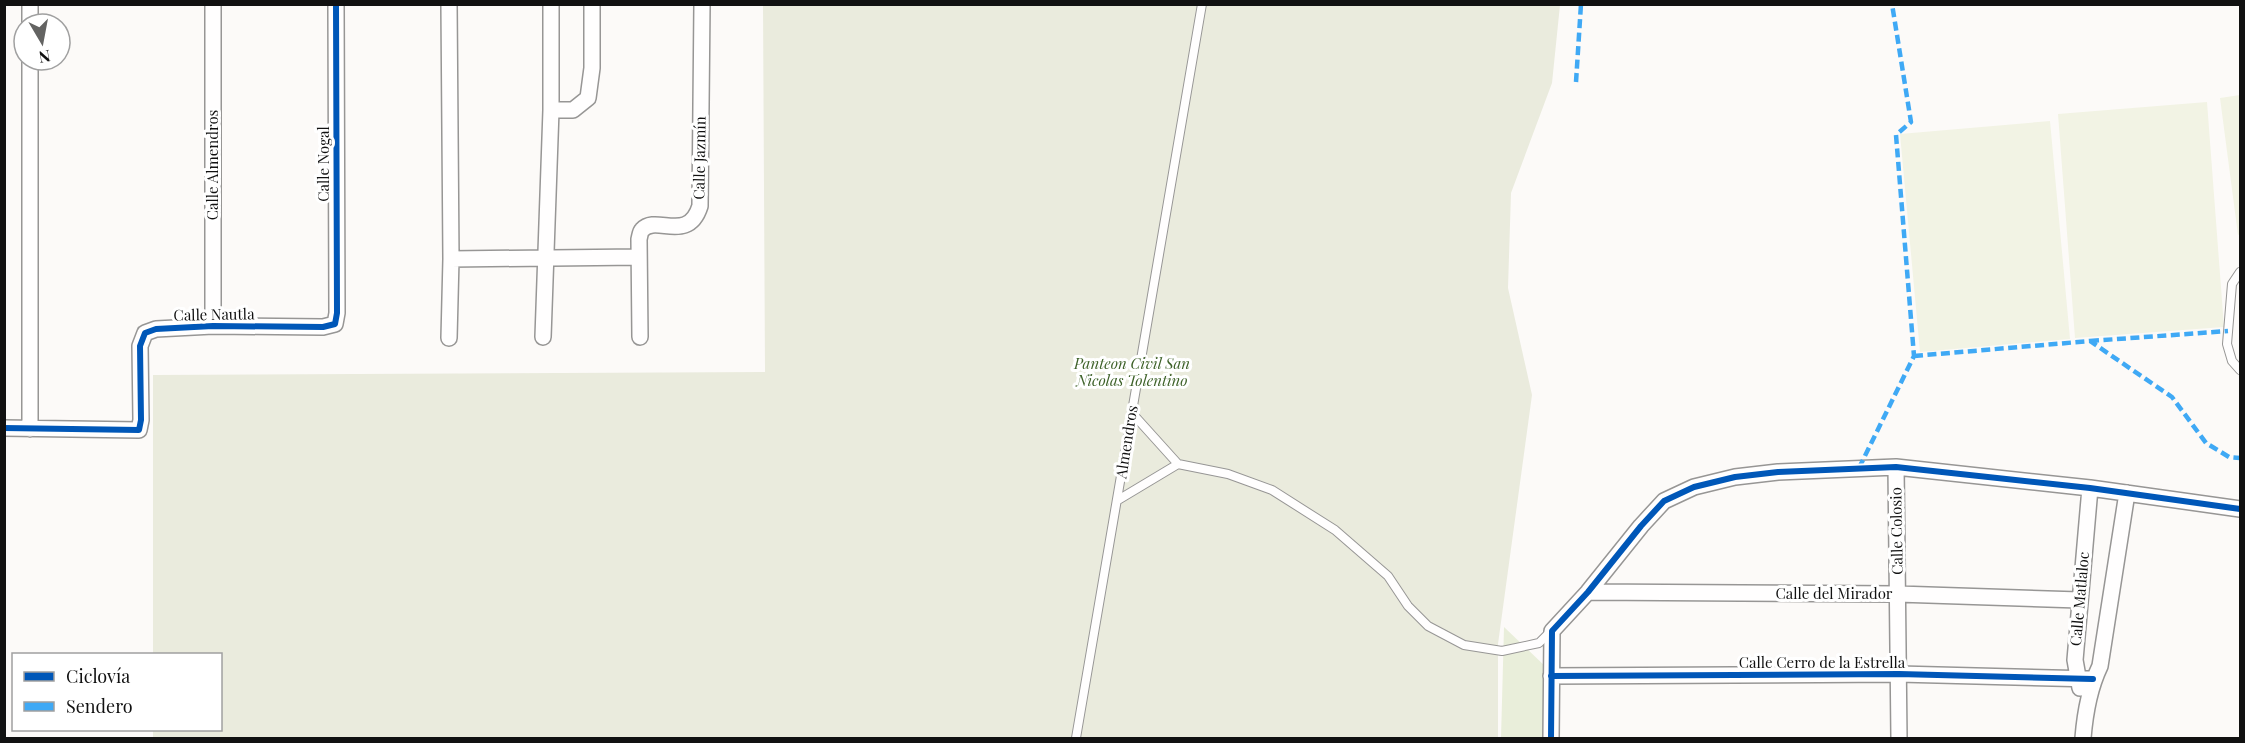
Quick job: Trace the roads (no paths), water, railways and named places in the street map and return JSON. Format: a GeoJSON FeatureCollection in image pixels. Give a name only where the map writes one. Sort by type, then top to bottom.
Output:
{"type":"FeatureCollection","features":[{"type":"Feature","properties":{"kind":"street","name":"Calle Almendros"},"geometry":{"type":"LineString","coordinates":[[213,4],[213,326]]}},
{"type":"Feature","properties":{"kind":"street","name":"Calle Nogal"},"geometry":{"type":"LineString","coordinates":[[335,324],[337,313],[336,4]]}},
{"type":"Feature","properties":{"kind":"street"},"geometry":{"type":"LineString","coordinates":[[449,338],[450,4]]}},
{"type":"Feature","properties":{"kind":"street"},"geometry":{"type":"LineString","coordinates":[[543,337],[551,110],[551,4]]}},
{"type":"Feature","properties":{"kind":"street"},"geometry":{"type":"LineString","coordinates":[[551,110],[573,110],[588,98],[592,68],[592,4]]}},
{"type":"Feature","properties":{"kind":"street","name":"Calle Jazmín"},"geometry":{"type":"LineString","coordinates":[[640,337],[639,239],[642,230],[649,226],[686,225],[696,218],[700,206],[702,4]]}},
{"type":"Feature","properties":{"kind":"street"},"geometry":{"type":"LineString","coordinates":[[30,72],[30,429]]}},
{"type":"Feature","properties":{"kind":"street"},"geometry":{"type":"LineString","coordinates":[[451,259],[639,257]]}},
{"type":"Feature","properties":{"kind":"street","name":"Calle Nautla"},"geometry":{"type":"LineString","coordinates":[[4,429],[139,429],[141,420],[140,346],[145,333],[156,329],[213,326],[323,327],[335,324]]}},
{"type":"Feature","properties":{"kind":"street"},"geometry":{"type":"LineString","coordinates":[[1551,738],[1552,631],[1588,592],[1664,501],[1694,487],[1735,477],[1778,472],[1896,467],[2090,488],[2241,509]]}},
{"type":"Feature","properties":{"kind":"street","name":"Calle Colosio"},"geometry":{"type":"LineString","coordinates":[[1896,467],[1899,738]]}},
{"type":"Feature","properties":{"kind":"street","name":"Calle Matlaloc"},"geometry":{"type":"LineString","coordinates":[[2083,738],[2086,678],[2075,660],[2090,488]]}},
{"type":"Feature","properties":{"kind":"street","name":"Calle Matlaloc"},"geometry":{"type":"LineString","coordinates":[[2086,678],[2100,666],[2127,493]]}},
{"type":"Feature","properties":{"kind":"street","name":"Calle del Mirador"},"geometry":{"type":"LineString","coordinates":[[1588,592],[1898,594],[2079,600]]}},
{"type":"Feature","properties":{"kind":"street","name":"Calle Cerro de la Estrella"},"geometry":{"type":"LineString","coordinates":[[1551,676],[1899,674],[2086,678]]}},
{"type":"Feature","properties":{"kind":"lane","name":"Almendros"},"geometry":{"type":"LineString","coordinates":[[1076,738],[1202,4]]}},
{"type":"Feature","properties":{"kind":"lane"},"geometry":{"type":"LineString","coordinates":[[2241,272],[2232,284],[2227,344],[2232,361],[2241,370]]}},
{"type":"Feature","properties":{"kind":"lane"},"geometry":{"type":"LineString","coordinates":[[1132,413],[1178,464],[1228,474],[1272,490],[1335,530],[1388,576],[1408,606],[1428,626],[1464,645],[1502,651],[1539,643],[1552,631]]}},
{"type":"Feature","properties":{"kind":"lane"},"geometry":{"type":"LineString","coordinates":[[1118,500],[1178,464]]}},
{"type":"Feature","properties":{"kind":"park label","name":"Panteon Civil San Nicolas Tolentino"},"geometry":{"type":"Point","coordinates":[1132,372]}}]}
